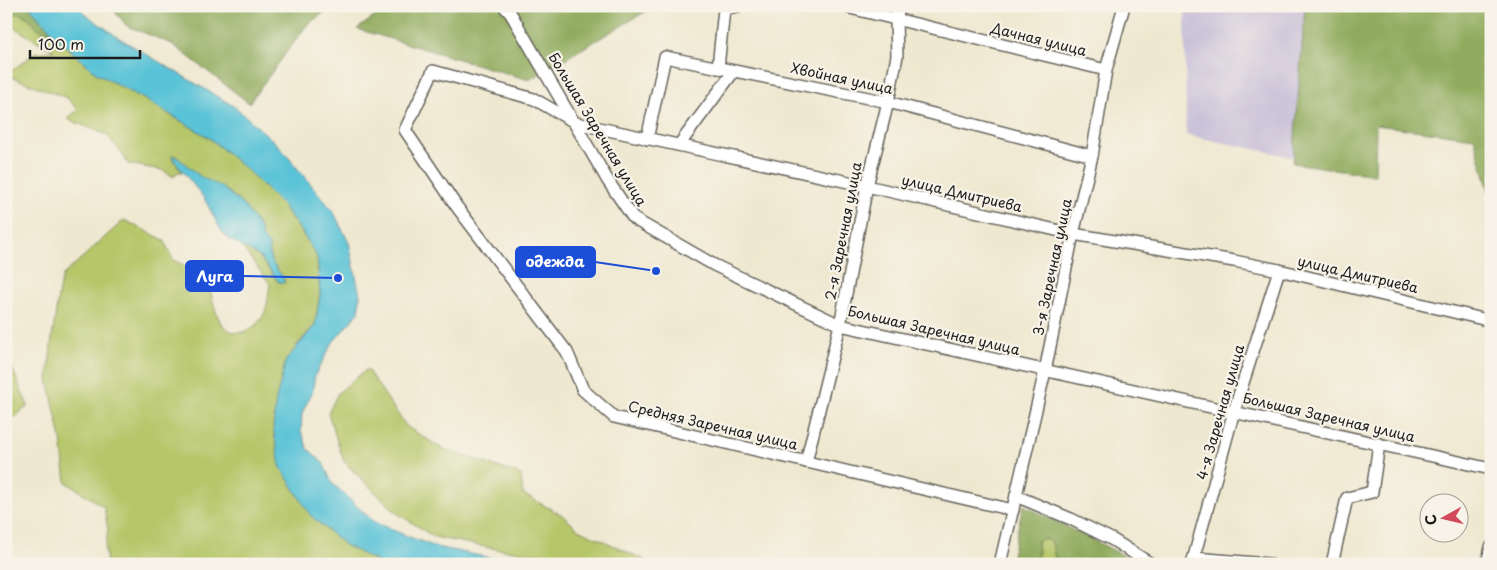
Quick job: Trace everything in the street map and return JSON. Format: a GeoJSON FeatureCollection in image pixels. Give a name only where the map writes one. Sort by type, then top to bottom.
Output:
{"type":"FeatureCollection","features":[{"type":"Feature","properties":{"kind":"street","name":"Большая Заречная улица"},"geometry":{"type":"LineString","coordinates":[[504,6],[511,14],[576,123],[608,181],[634,219],[714,265],[840,325],[1491,469]]}},
{"type":"Feature","properties":{"kind":"street"},"geometry":{"type":"LineString","coordinates":[[718,68],[724,9],[738,6]]}},
{"type":"Feature","properties":{"kind":"street","name":"Дачная улица"},"geometry":{"type":"LineString","coordinates":[[850,6],[1106,70]]}},
{"type":"Feature","properties":{"kind":"street","name":"2-я Заречная улица"},"geometry":{"type":"LineString","coordinates":[[806,462],[840,325],[867,186],[888,102],[897,56],[896,19],[900,6]]}},
{"type":"Feature","properties":{"kind":"street","name":"3-я Заречная улица"},"geometry":{"type":"LineString","coordinates":[[1000,564],[1092,156],[1106,70],[1124,6]]}},
{"type":"Feature","properties":{"kind":"street","name":"Хвойная улица"},"geometry":{"type":"LineString","coordinates":[[647,138],[664,57],[888,102],[1092,156]]}},
{"type":"Feature","properties":{"kind":"street","name":"улица Дмитриева"},"geometry":{"type":"LineString","coordinates":[[433,70],[534,99],[576,123],[867,186],[1073,234],[1279,270],[1491,320]]}},
{"type":"Feature","properties":{"kind":"street","name":"Средняя Заречная улица"},"geometry":{"type":"LineString","coordinates":[[433,70],[405,130],[457,207],[567,352],[583,390],[614,417],[1013,510]]}},
{"type":"Feature","properties":{"kind":"street"},"geometry":{"type":"LineString","coordinates":[[679,145],[734,71]]}},
{"type":"Feature","properties":{"kind":"street","name":"4-я Заречная улица"},"geometry":{"type":"LineString","coordinates":[[1193,561],[1234,411],[1279,270]]}},
{"type":"Feature","properties":{"kind":"street"},"geometry":{"type":"LineString","coordinates":[[1332,564],[1347,498],[1372,492],[1379,444]]}},
{"type":"Feature","properties":{"kind":"street"},"geometry":{"type":"LineString","coordinates":[[1016,496],[1071,519],[1113,540],[1151,564]]}},
{"type":"Feature","properties":{"kind":"street"},"geometry":{"type":"LineString","coordinates":[[1487,564],[1491,547]]}},
{"type":"Feature","properties":{"kind":"street"},"geometry":{"type":"LineString","coordinates":[[1193,561],[1269,564]]}},
{"type":"Feature","properties":{"kind":"shaded area"},"geometry":{"type":"Polygon","coordinates":[[[1185,6],[1305,6],[1293,157],[1186,135],[1185,6]]]}},
{"type":"Feature","properties":{"kind":"green space"},"geometry":{"type":"Polygon","coordinates":[[[6,6],[29,6],[51,31],[40,30],[25,16],[6,14],[6,6]]]}},
{"type":"Feature","properties":{"kind":"green space"},"geometry":{"type":"Polygon","coordinates":[[[110,6],[333,6],[307,25],[249,103],[172,44],[127,26],[110,6]]]}},
{"type":"Feature","properties":{"kind":"green space"},"geometry":{"type":"Polygon","coordinates":[[[390,6],[655,6],[529,80],[357,29],[390,6]]]}},
{"type":"Feature","properties":{"kind":"green space"},"geometry":{"type":"Polygon","coordinates":[[[1305,6],[1491,6],[1491,198],[1474,138],[1376,125],[1375,175],[1293,163],[1305,6]]]}},
{"type":"Feature","properties":{"kind":"green space"},"geometry":{"type":"Polygon","coordinates":[[[6,14],[25,16],[40,30],[51,31],[96,73],[208,137],[246,169],[283,206],[301,231],[317,257],[320,294],[315,325],[297,345],[276,399],[345,545],[382,564],[107,564],[105,549],[108,530],[104,507],[66,482],[61,439],[48,380],[51,345],[63,275],[124,220],[164,240],[173,260],[202,276],[208,285],[221,323],[232,332],[244,332],[260,320],[266,307],[270,284],[241,246],[260,257],[278,282],[285,281],[271,261],[270,253],[259,226],[244,206],[229,192],[201,177],[174,155],[172,157],[182,172],[176,173],[174,177],[162,170],[128,164],[107,135],[67,119],[78,110],[67,98],[6,75],[35,53],[54,51],[6,23],[6,14]]]}},
{"type":"Feature","properties":{"kind":"green space"},"geometry":{"type":"Polygon","coordinates":[[[6,354],[28,406],[6,424],[6,354]]]}},
{"type":"Feature","properties":{"kind":"green space"},"geometry":{"type":"Polygon","coordinates":[[[367,369],[406,426],[441,448],[521,475],[523,494],[562,515],[578,529],[645,560],[628,564],[497,549],[434,537],[397,513],[344,462],[328,413],[338,393],[367,369]]]}},
{"type":"Feature","properties":{"kind":"green space"},"geometry":{"type":"Polygon","coordinates":[[[1023,505],[1127,557],[1136,564],[1090,564],[1089,561],[1076,564],[1063,563],[1055,559],[1052,542],[1044,539],[1037,541],[1038,554],[1034,564],[1010,564],[1023,505]]]}},
{"type":"Feature","properties":{"kind":"green space"},"geometry":{"type":"Polygon","coordinates":[[[1037,540],[1052,541],[1055,559],[1061,564],[1052,564],[1048,560],[1046,564],[1034,564],[1038,554],[1037,540]]]}},
{"type":"Feature","properties":{"kind":"water"},"geometry":{"type":"Polygon","coordinates":[[[29,6],[79,6],[84,13],[119,38],[235,107],[278,145],[333,211],[349,243],[360,295],[359,312],[333,342],[315,375],[312,393],[302,413],[301,431],[308,449],[323,463],[332,483],[374,522],[407,536],[436,547],[511,562],[539,564],[382,564],[345,545],[311,516],[280,466],[273,427],[276,399],[286,360],[315,325],[320,294],[317,257],[283,206],[246,169],[208,137],[96,73],[60,41],[29,6]]]}},
{"type":"Feature","properties":{"kind":"water"},"geometry":{"type":"Polygon","coordinates":[[[172,155],[201,177],[222,187],[244,206],[259,226],[262,237],[269,245],[271,261],[285,283],[279,282],[260,257],[229,239],[222,232],[204,198],[173,159],[172,155]]]}},
{"type":"Feature","properties":{"kind":"place","name":"одежда"},"geometry":{"type":"Point","coordinates":[656,271]}},
{"type":"Feature","properties":{"kind":"place","name":"Луга"},"geometry":{"type":"Point","coordinates":[338,278]}}]}
